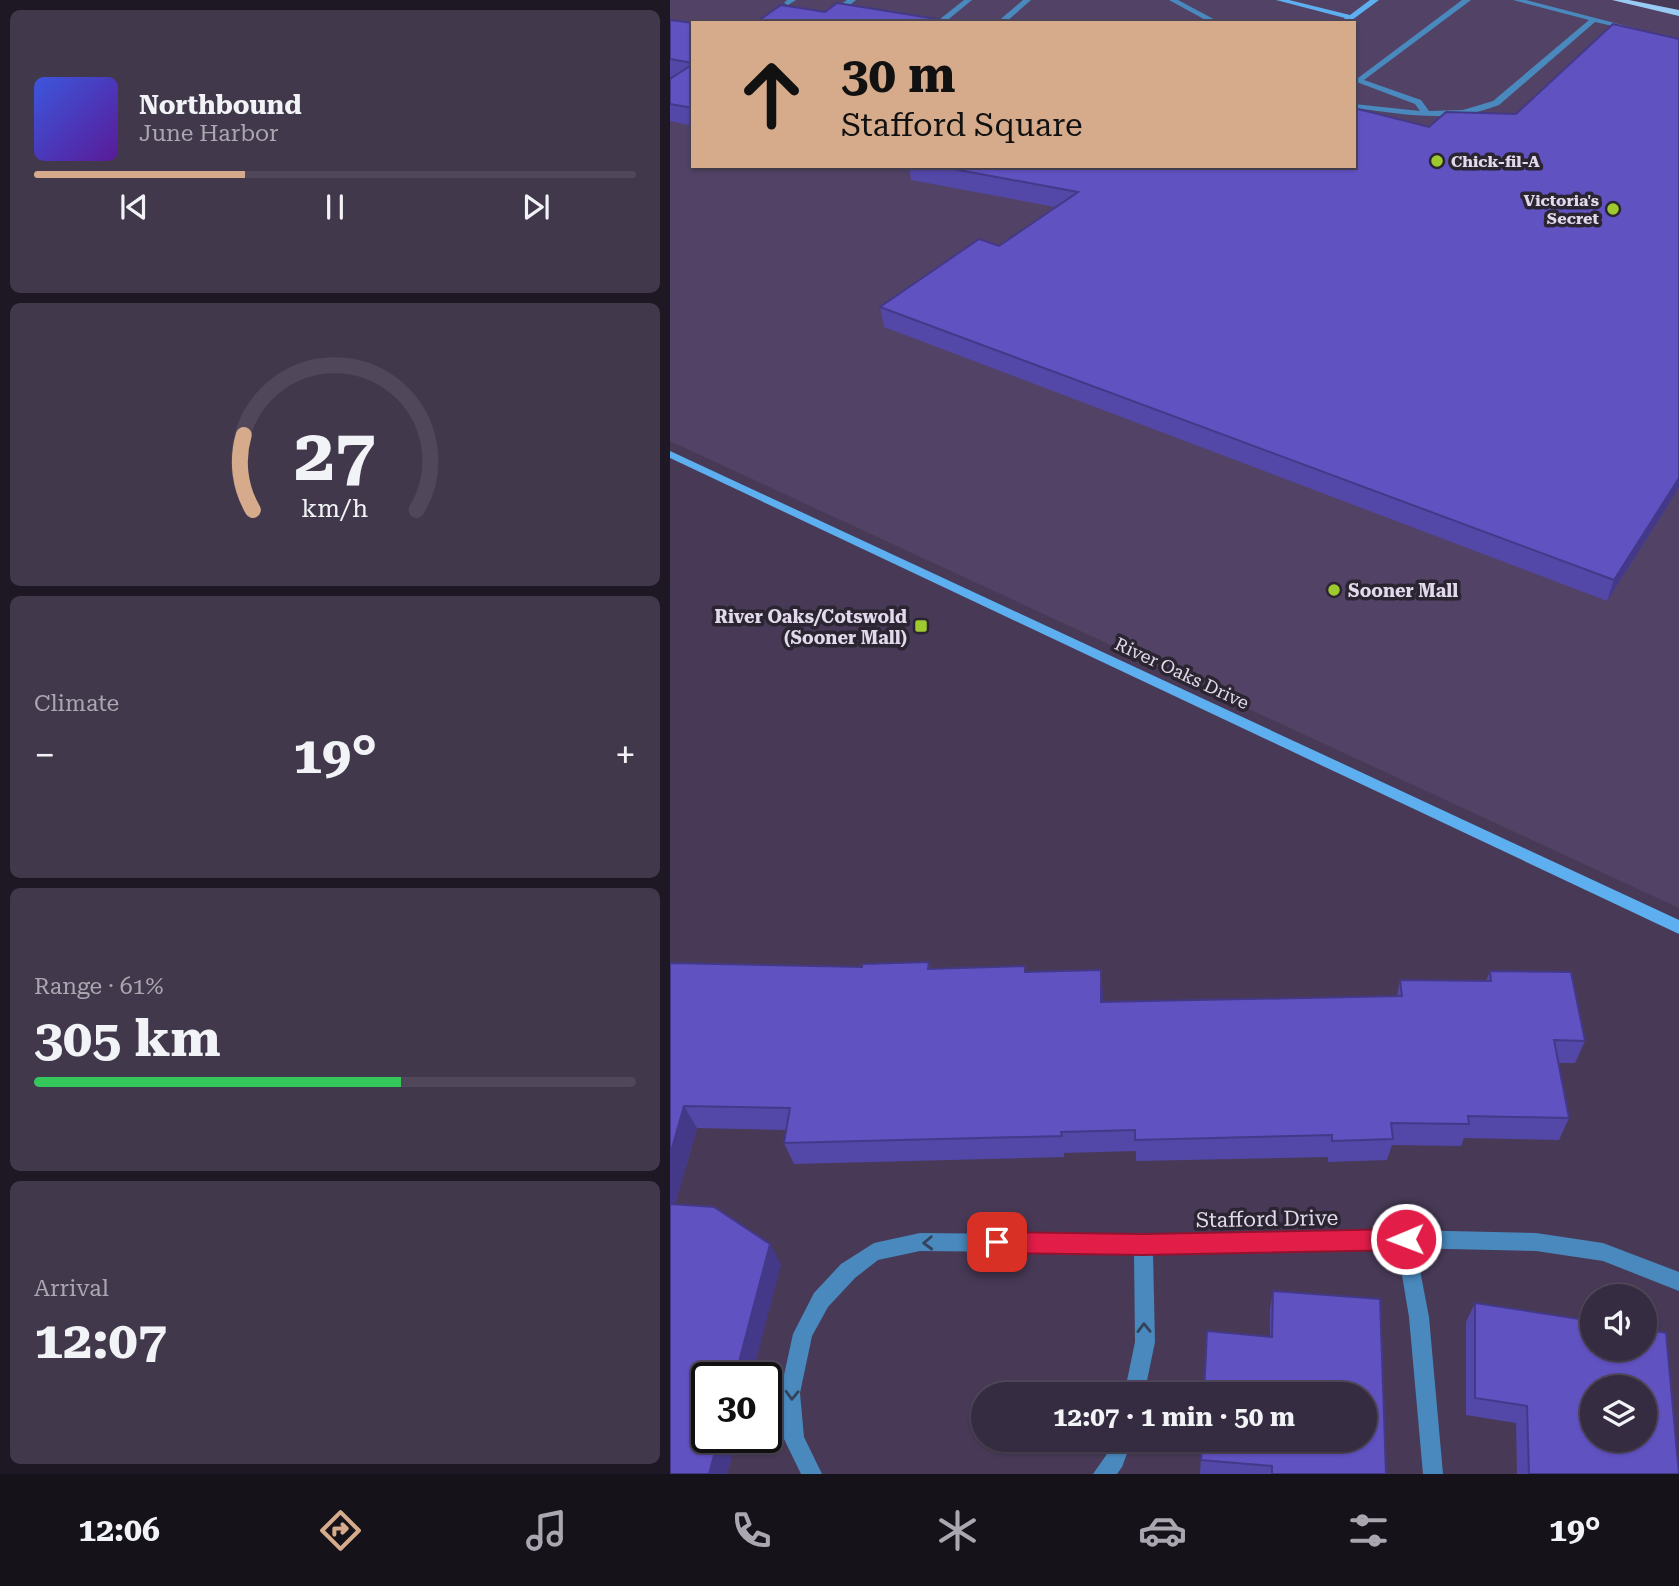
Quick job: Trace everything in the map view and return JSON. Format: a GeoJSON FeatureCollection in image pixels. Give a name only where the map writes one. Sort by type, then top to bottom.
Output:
{"type":"FeatureCollection","features":[{"type":"Feature","properties":{"kind":"main road"},"geometry":{"type":"LineString","coordinates":[[1616,0],[1679,13]]}},
{"type":"Feature","properties":{"kind":"street"},"geometry":{"type":"LineString","coordinates":[[838,10],[852,0]]}},
{"type":"Feature","properties":{"kind":"street"},"geometry":{"type":"LineString","coordinates":[[942,21],[968,0]]}},
{"type":"Feature","properties":{"kind":"street"},"geometry":{"type":"LineString","coordinates":[[1002,21],[1027,0]]}},
{"type":"Feature","properties":{"kind":"street"},"geometry":{"type":"LineString","coordinates":[[1173,0],[1213,21]]}},
{"type":"Feature","properties":{"kind":"street"},"geometry":{"type":"LineString","coordinates":[[1280,0],[1351,17]]}},
{"type":"Feature","properties":{"kind":"street"},"geometry":{"type":"LineString","coordinates":[[1346,21],[1375,0]]}},
{"type":"Feature","properties":{"kind":"street"},"geometry":{"type":"LineString","coordinates":[[1425,112],[1418,102],[1358,81],[1467,0]]}},
{"type":"Feature","properties":{"kind":"street"},"geometry":{"type":"LineString","coordinates":[[1517,0],[1642,31]]}},
{"type":"Feature","properties":{"kind":"street"},"geometry":{"type":"LineString","coordinates":[[1189,21],[1197,14]]}},
{"type":"Feature","properties":{"kind":"street"},"geometry":{"type":"LineString","coordinates":[[1356,106],[1463,113],[1496,103],[1593,20]]}},
{"type":"Feature","properties":{"kind":"street","name":"River Oaks Drive"},"geometry":{"type":"LineString","coordinates":[[670,454],[1679,928]]}},
{"type":"Feature","properties":{"kind":"street"},"geometry":{"type":"LineString","coordinates":[[1406,1239],[1419,1317],[1433,1474]]}},
{"type":"Feature","properties":{"kind":"street","name":"Stafford Drive"},"geometry":{"type":"LineString","coordinates":[[812,1474],[794,1439],[790,1393],[803,1334],[821,1300],[848,1271],[874,1252],[920,1242],[1143,1244],[1406,1239],[1536,1242],[1603,1252],[1679,1283]]}},
{"type":"Feature","properties":{"kind":"street"},"geometry":{"type":"LineString","coordinates":[[1137,1382],[1145,1342],[1143,1244]]}},
{"type":"Feature","properties":{"kind":"street"},"geometry":{"type":"LineString","coordinates":[[1103,1474],[1115,1460],[1118,1452]]}},
{"type":"Feature","properties":{"kind":"shaded area","name":"Sooner Mall"},"geometry":{"type":"Polygon","coordinates":[[[670,0],[1625,0],[1679,11],[1679,908],[670,441],[670,0]]]}},
{"type":"Feature","properties":{"kind":"building"},"geometry":{"type":"Polygon","coordinates":[[[837,3],[949,21],[758,21],[781,5],[825,12],[837,3]]]}},
{"type":"Feature","properties":{"kind":"building"},"geometry":{"type":"Polygon","coordinates":[[[670,20],[691,23],[691,63],[670,59],[670,20]]]}},
{"type":"Feature","properties":{"kind":"building","name":"Sooner Mall"},"geometry":{"type":"Polygon","coordinates":[[[1613,24],[1679,39],[1679,478],[1614,580],[880,307],[979,239],[999,246],[1078,192],[948,168],[1356,168],[1356,109],[1429,127],[1446,112],[1516,114],[1613,24]]]}},
{"type":"Feature","properties":{"kind":"building"},"geometry":{"type":"Polygon","coordinates":[[[691,65],[691,108],[670,104],[670,79],[691,65]]]}},
{"type":"Feature","properties":{"kind":"building"},"geometry":{"type":"Polygon","coordinates":[[[929,962],[928,969],[1025,966],[1025,972],[1101,970],[1101,1002],[1402,996],[1400,980],[1491,981],[1490,971],[1571,972],[1585,1041],[1554,1040],[1569,1118],[1468,1116],[1469,1124],[1391,1123],[1393,1139],[1332,1141],[1332,1135],[1135,1140],[1135,1130],[1061,1132],[1062,1136],[784,1143],[790,1108],[684,1106],[670,1155],[670,963],[862,967],[862,964],[929,962]]]}},
{"type":"Feature","properties":{"kind":"building"},"geometry":{"type":"Polygon","coordinates":[[[670,1204],[714,1207],[770,1244],[739,1362],[691,1362],[691,1453],[715,1453],[709,1474],[670,1474],[670,1204]]]}},
{"type":"Feature","properties":{"kind":"building"},"geometry":{"type":"Polygon","coordinates":[[[1273,1291],[1380,1299],[1386,1474],[1272,1474],[1272,1466],[1201,1460],[1201,1452],[1377,1452],[1377,1382],[1205,1382],[1207,1331],[1272,1337],[1273,1291]]]}},
{"type":"Feature","properties":{"kind":"building"},"geometry":{"type":"Polygon","coordinates":[[[1475,1303],[1580,1319],[1580,1361],[1657,1361],[1657,1331],[1666,1333],[1679,1474],[1529,1474],[1527,1406],[1475,1398],[1475,1303]]]}},
{"type":"Feature","properties":{"kind":"place","name":"Chick-fil-A"},"geometry":{"type":"Point","coordinates":[1437,161]}},
{"type":"Feature","properties":{"kind":"place","name":"Victoria's Secret"},"geometry":{"type":"Point","coordinates":[1613,209]}},
{"type":"Feature","properties":{"kind":"place","name":"Sooner Mall"},"geometry":{"type":"Point","coordinates":[1334,590]}},
{"type":"Feature","properties":{"kind":"place","name":"River Oaks/Cotswold (Sooner Mall)"},"geometry":{"type":"Point","coordinates":[921,626]}},
{"type":"Feature","properties":{"kind":"route"},"geometry":{"type":"LineString","coordinates":[[997,1242],[1143,1244],[1406,1239]]}}]}
